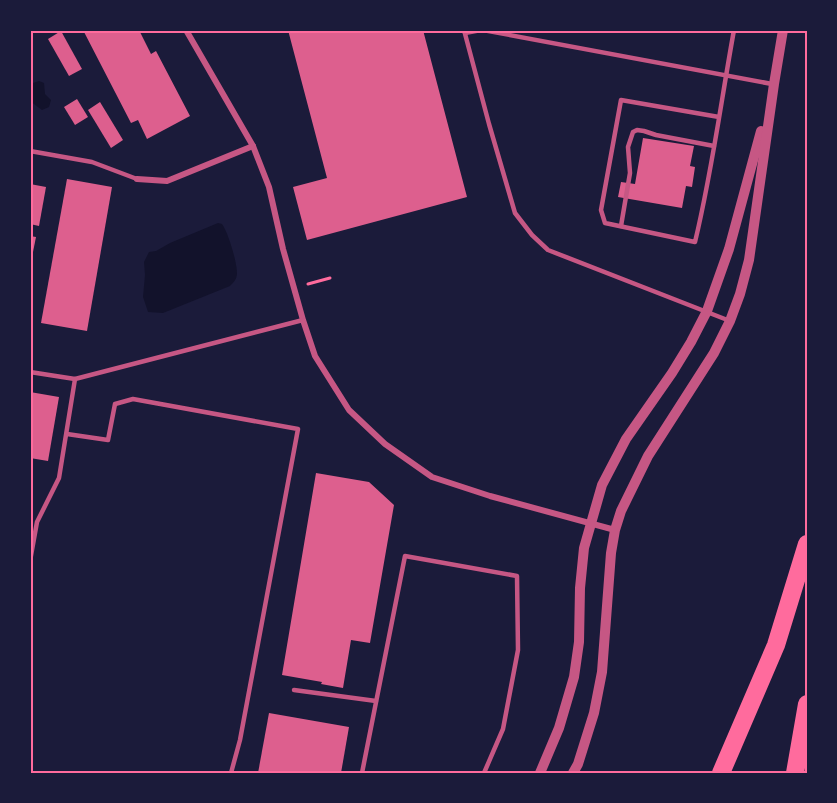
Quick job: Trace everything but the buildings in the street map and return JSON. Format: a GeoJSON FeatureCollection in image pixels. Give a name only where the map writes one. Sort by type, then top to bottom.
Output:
{"type":"FeatureCollection","features":[{"type":"Feature","properties":{"kind":"highway"},"geometry":{"type":"LineString","coordinates":[[721,773],[776,645],[807,544]]}},
{"type":"Feature","properties":{"kind":"highway"},"geometry":{"type":"LineString","coordinates":[[795,773],[807,704]]}},
{"type":"Feature","properties":{"kind":"street"},"geometry":{"type":"LineString","coordinates":[[186,30],[253,146],[269,187],[283,249],[315,356],[349,410],[385,444],[432,477],[490,496],[615,530]]}},
{"type":"Feature","properties":{"kind":"street"},"geometry":{"type":"LineString","coordinates":[[573,773],[594,713],[602,672],[611,553],[615,530],[624,505],[648,456],[714,353],[740,294],[749,260],[783,30]]}},
{"type":"Feature","properties":{"kind":"street"},"geometry":{"type":"LineString","coordinates":[[540,773],[559,728],[574,676],[579,642],[580,588],[584,548],[602,485],[626,439],[691,342],[706,311],[729,249],[774,84]]}},
{"type":"Feature","properties":{"kind":"street"},"geometry":{"type":"LineString","coordinates":[[137,178],[167,181],[253,146]]}},
{"type":"Feature","properties":{"kind":"lane"},"geometry":{"type":"LineString","coordinates":[[730,321],[548,250],[532,235],[515,213],[464,32],[482,30],[774,84]]}},
{"type":"Feature","properties":{"kind":"lane"},"geometry":{"type":"LineString","coordinates":[[719,117],[621,100],[601,210],[605,223],[695,242],[703,210],[734,30]]}},
{"type":"Feature","properties":{"kind":"lane"},"geometry":{"type":"LineString","coordinates":[[621,226],[630,173],[628,147],[633,132],[644,131],[714,146]]}},
{"type":"Feature","properties":{"kind":"lane"},"geometry":{"type":"LineString","coordinates":[[30,151],[92,162],[137,178]]}},
{"type":"Feature","properties":{"kind":"lane"},"geometry":{"type":"LineString","coordinates":[[30,372],[75,379],[303,320]]}},
{"type":"Feature","properties":{"kind":"lane"},"geometry":{"type":"LineString","coordinates":[[30,561],[37,522],[59,478],[75,379]]}},
{"type":"Feature","properties":{"kind":"lane"},"geometry":{"type":"LineString","coordinates":[[67,434],[108,440],[115,404],[133,399],[298,429],[240,740],[231,773]]}},
{"type":"Feature","properties":{"kind":"lane"},"geometry":{"type":"LineString","coordinates":[[362,773],[405,556],[518,576],[518,650],[503,729],[484,773]]}},
{"type":"Feature","properties":{"kind":"lane"},"geometry":{"type":"LineString","coordinates":[[294,690],[376,701]]}},
{"type":"Feature","properties":{"kind":"path"},"geometry":{"type":"LineString","coordinates":[[309,284],[330,278]]}},
{"type":"Feature","properties":{"kind":"shaded area"},"geometry":{"type":"Polygon","coordinates":[[[39,81],[44,83],[45,94],[51,100],[49,107],[42,110],[30,101],[30,84],[39,81]]]}},
{"type":"Feature","properties":{"kind":"shaded area"},"geometry":{"type":"Polygon","coordinates":[[[218,223],[224,228],[234,255],[237,273],[234,282],[230,286],[163,313],[148,312],[143,297],[144,262],[149,252],[218,223]]]}}]}
